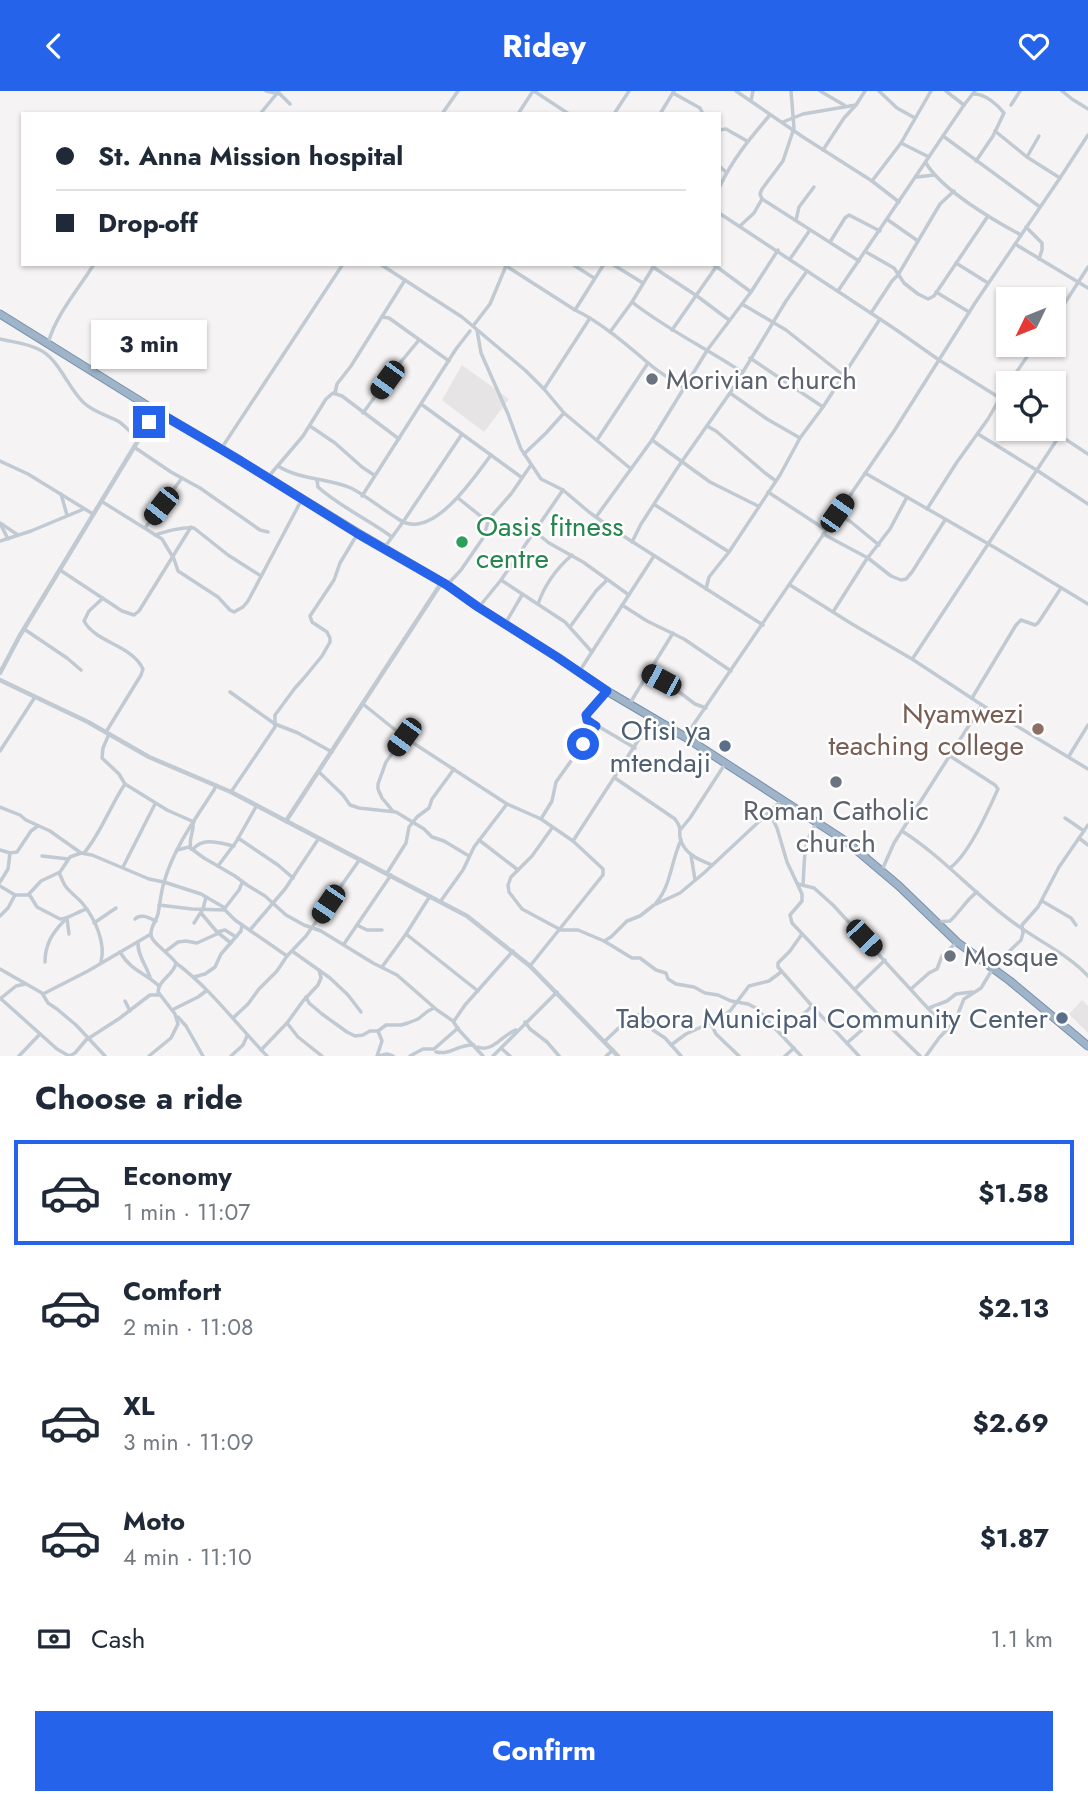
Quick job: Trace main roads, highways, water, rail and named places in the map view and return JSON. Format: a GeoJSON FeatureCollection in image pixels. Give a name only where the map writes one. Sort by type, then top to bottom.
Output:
{"type":"FeatureCollection","features":[{"type":"Feature","properties":{"kind":"highway"},"geometry":{"type":"LineString","coordinates":[[0,314],[444,584],[607,691],[653,717],[818,822],[882,870],[957,942],[1088,1046]]}},
{"type":"Feature","properties":{"kind":"place","name":"Morivian church"},"geometry":{"type":"Point","coordinates":[652,379]}},
{"type":"Feature","properties":{"kind":"place","name":"Oasis fitness centre"},"geometry":{"type":"Point","coordinates":[462,542]}},
{"type":"Feature","properties":{"kind":"place","name":"Nyamwezi teaching college"},"geometry":{"type":"Point","coordinates":[1038,729]}},
{"type":"Feature","properties":{"kind":"place","name":"Ofisi ya mtendaji"},"geometry":{"type":"Point","coordinates":[725,746]}},
{"type":"Feature","properties":{"kind":"place","name":"Roman Catholic church"},"geometry":{"type":"Point","coordinates":[836,782]}},
{"type":"Feature","properties":{"kind":"place","name":"Mosque"},"geometry":{"type":"Point","coordinates":[950,956]}},
{"type":"Feature","properties":{"kind":"place","name":"Tabora Municipal Community Center"},"geometry":{"type":"Point","coordinates":[1062,1018]}}]}
